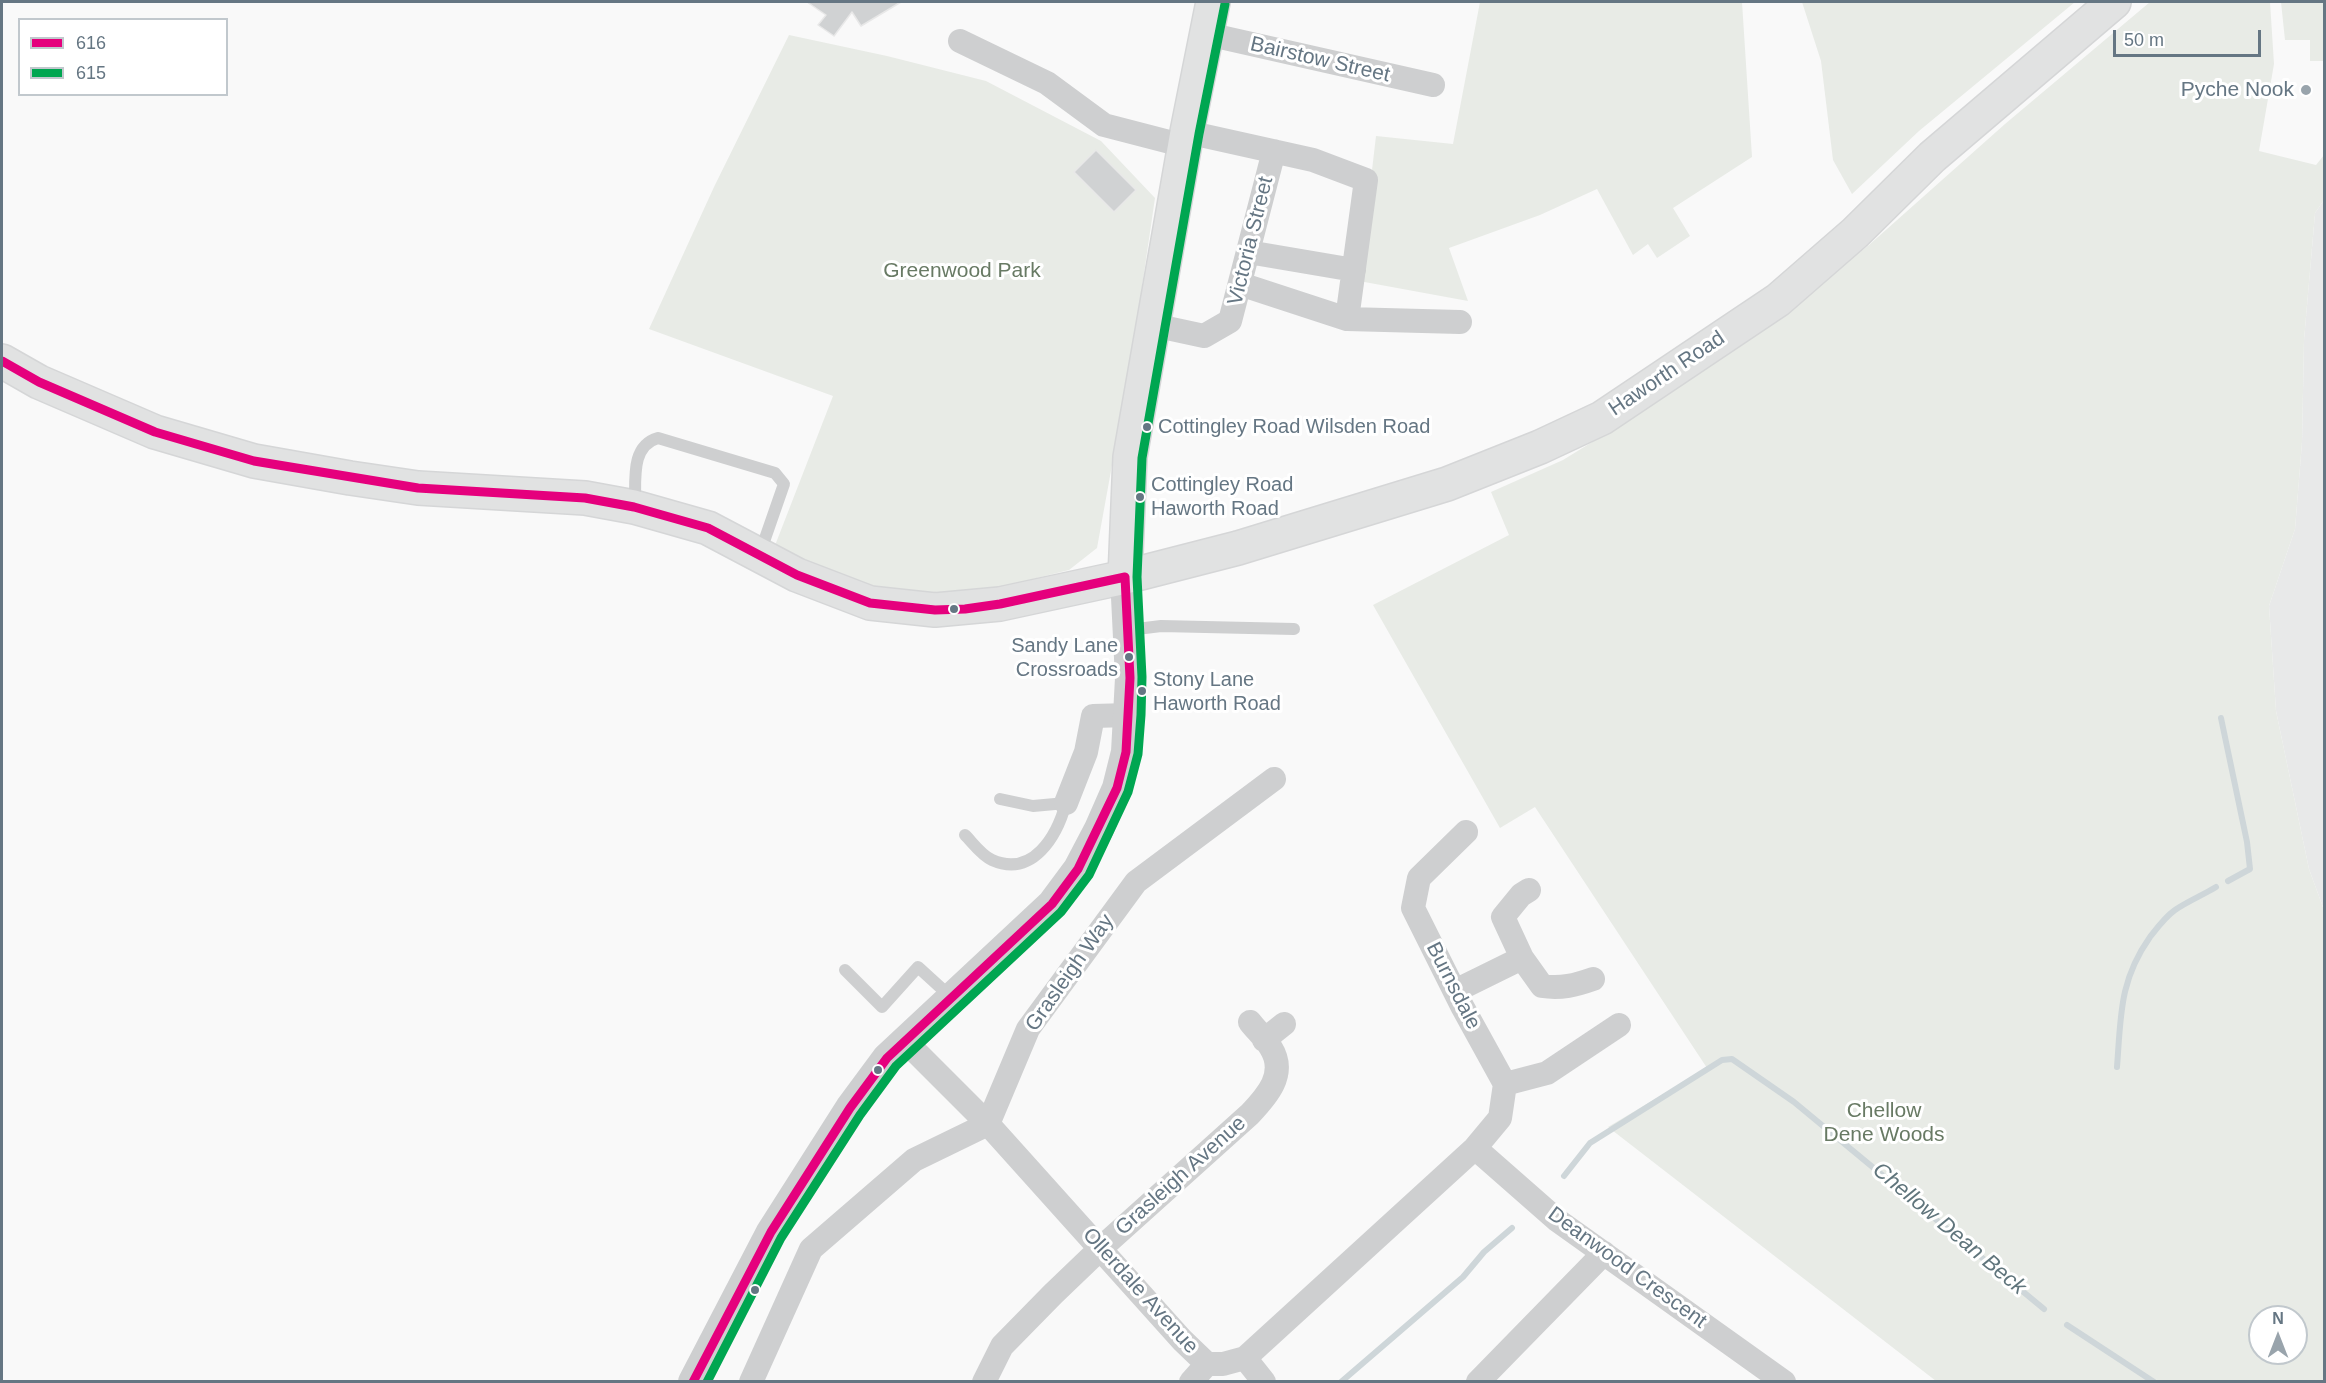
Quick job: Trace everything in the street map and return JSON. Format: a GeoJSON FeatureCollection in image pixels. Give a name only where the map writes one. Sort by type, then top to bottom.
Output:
{"type":"FeatureCollection","features":[{"type":"Feature","properties":{"kind":"main road"},"geometry":{"type":"LineString","coordinates":[[1125,577],[1130,457],[1186,139],[1213,2]]}},
{"type":"Feature","properties":{"kind":"main road","name":"Haworth Road"},"geometry":{"type":"LineString","coordinates":[[2,361],[39,382],[155,432],[254,460],[418,488],[585,498],[634,507],[708,528],[797,574],[870,603],[935,610],[1000,604],[1125,577],[1238,548],[1447,484],[1540,447],[1602,418],[1778,300],[1855,233],[1932,157],[2114,2]]}},
{"type":"Feature","properties":{"kind":"street","name":"Bairstow Street"},"geometry":{"type":"LineString","coordinates":[[1207,34],[1433,85]]}},
{"type":"Feature","properties":{"kind":"street"},"geometry":{"type":"LineString","coordinates":[[960,41],[1047,83],[1104,125],[1274,151],[1313,160],[1366,180],[1347,319]]}},
{"type":"Feature","properties":{"kind":"street","name":"Victoria Street"},"geometry":{"type":"LineString","coordinates":[[1153,325],[1204,336],[1230,321],[1274,151]]}},
{"type":"Feature","properties":{"kind":"street"},"geometry":{"type":"LineString","coordinates":[[1248,252],[1353,270]]}},
{"type":"Feature","properties":{"kind":"street"},"geometry":{"type":"LineString","coordinates":[[1240,284],[1347,319],[1460,322]]}},
{"type":"Feature","properties":{"kind":"street"},"geometry":{"type":"LineString","coordinates":[[693,1382],[771,1232],[850,1108],[887,1058],[953,999],[1052,904],[1078,869],[1117,788],[1126,752],[1130,678],[1125,577]]}},
{"type":"Feature","properties":{"kind":"street"},"geometry":{"type":"LineString","coordinates":[[1066,803],[1086,752],[1092,716],[1129,715]]}},
{"type":"Feature","properties":{"kind":"street","name":"Grasleigh Way"},"geometry":{"type":"LineString","coordinates":[[988,1124],[1028,1029],[1136,882],[1274,779]]}},
{"type":"Feature","properties":{"kind":"street","name":"Burnsdale"},"geometry":{"type":"LineString","coordinates":[[1466,832],[1419,878],[1413,908],[1505,1084]]}},
{"type":"Feature","properties":{"kind":"street"},"geometry":{"type":"LineString","coordinates":[[1529,890],[1521,895],[1503,917],[1522,958],[1542,986],[1554,988],[1573,986],[1593,979]]}},
{"type":"Feature","properties":{"kind":"street"},"geometry":{"type":"LineString","coordinates":[[1455,991],[1522,958]]}},
{"type":"Feature","properties":{"kind":"street","name":"Grasleigh Avenue"},"geometry":{"type":"LineString","coordinates":[[984,1382],[1002,1346],[1101,1248],[1267,1096],[1274,1084],[1277,1070],[1272,1048],[1257,1031],[1284,1024]]}},
{"type":"Feature","properties":{"kind":"street"},"geometry":{"type":"LineString","coordinates":[[1264,1382],[1245,1358],[1475,1148],[1500,1118],[1505,1084],[1547,1073],[1619,1025]]}},
{"type":"Feature","properties":{"kind":"street","name":"Ollerdale Avenue"},"geometry":{"type":"LineString","coordinates":[[906,1042],[988,1124],[1182,1340],[1207,1364],[1223,1364],[1245,1358]]}},
{"type":"Feature","properties":{"kind":"street"},"geometry":{"type":"LineString","coordinates":[[751,1382],[811,1249],[914,1160],[988,1124]]}},
{"type":"Feature","properties":{"kind":"street","name":"Deanwood Crescent"},"geometry":{"type":"LineString","coordinates":[[1475,1148],[1557,1220],[1784,1382]]}},
{"type":"Feature","properties":{"kind":"street"},"geometry":{"type":"LineString","coordinates":[[1484,1379],[1604,1253]]}},
{"type":"Feature","properties":{"kind":"street"},"geometry":{"type":"LineString","coordinates":[[1191,1382],[1207,1364]]}},
{"type":"Feature","properties":{"kind":"lane"},"geometry":{"type":"LineString","coordinates":[[634,507],[636,459],[649,440],[658,438],[776,473],[784,484],[759,555]]}},
{"type":"Feature","properties":{"kind":"lane"},"geometry":{"type":"LineString","coordinates":[[1128,630],[1161,626],[1294,628]]}},
{"type":"Feature","properties":{"kind":"lane"},"geometry":{"type":"LineString","coordinates":[[965,835],[991,860],[1005,863],[1023,862],[1036,856],[1050,841],[1063,815],[1066,803],[1032,806],[1000,799]]}},
{"type":"Feature","properties":{"kind":"lane"},"geometry":{"type":"LineString","coordinates":[[845,970],[882,1007],[918,968],[953,999]]}},
{"type":"Feature","properties":{"kind":"shaded area"},"geometry":{"type":"Polygon","coordinates":[[[2324,200],[2324,910],[2309,869],[2276,711],[2269,606],[2295,529],[2302,442],[2304,340],[2315,213],[2324,200]]]}},
{"type":"Feature","properties":{"kind":"green space"},"geometry":{"type":"Polygon","coordinates":[[[1480,2],[1742,2],[1752,157],[1673,208],[1690,236],[1657,258],[1648,244],[1633,255],[1597,189],[1540,215],[1449,248],[1468,301],[1359,281],[1376,136],[1453,144],[1480,2]]]}},
{"type":"Feature","properties":{"kind":"green space"},"geometry":{"type":"Polygon","coordinates":[[[1802,2],[2075,2],[1919,131],[1852,194],[1833,160],[1821,61],[1802,2]]]}},
{"type":"Feature","properties":{"kind":"green space","name":"Chellow Dene Woods"},"geometry":{"type":"Polygon","coordinates":[[[2150,2],[2270,2],[2274,64],[2259,151],[2316,165],[2324,155],[2324,200],[2315,213],[2304,340],[2302,442],[2295,529],[2269,606],[2276,711],[2309,869],[2324,910],[2324,1381],[1936,1381],[1608,1127],[1707,1068],[1535,807],[1500,828],[1373,605],[1509,535],[1491,492],[1563,460],[1649,407],[1869,245],[2005,124],[2150,2]]]}},
{"type":"Feature","properties":{"kind":"green space"},"geometry":{"type":"Polygon","coordinates":[[[2281,2],[2324,2],[2324,61],[2310,61],[2310,40],[2285,40],[2281,2]]]}},
{"type":"Feature","properties":{"kind":"green space","name":"Greenwood Park"},"geometry":{"type":"Polygon","coordinates":[[[789,35],[887,56],[986,81],[1101,141],[1155,198],[1132,355],[1097,548],[1069,570],[989,590],[928,595],[860,588],[774,548],[833,396],[649,329],[714,187],[789,35]]]}},
{"type":"Feature","properties":{"kind":"building"},"geometry":{"type":"Polygon","coordinates":[[[807,2],[901,2],[861,26],[852,12],[834,36],[818,25],[826,15],[807,2]]]}},
{"type":"Feature","properties":{"kind":"building"},"geometry":{"type":"Polygon","coordinates":[[[1096,150],[1136,190],[1114,212],[1074,172],[1096,150]]]}},
{"type":"Feature","properties":{"kind":"waterway"},"geometry":{"type":"LineString","coordinates":[[2221,718],[2247,842],[2250,869],[2228,881]]}},
{"type":"Feature","properties":{"kind":"waterway"},"geometry":{"type":"LineString","coordinates":[[2117,1067],[2123,999],[2132,969],[2140,953],[2155,930],[2171,913],[2216,887]]}},
{"type":"Feature","properties":{"kind":"waterway","name":"Chellow Dean Beck"},"geometry":{"type":"LineString","coordinates":[[1564,1176],[1590,1143],[1722,1060],[1732,1059],[1794,1102],[2044,1309]]}},
{"type":"Feature","properties":{"kind":"waterway","name":"Chellow Dean Beck"},"geometry":{"type":"LineString","coordinates":[[1341,1382],[1463,1277],[1484,1252],[1512,1228]]}},
{"type":"Feature","properties":{"kind":"waterway","name":"Chellow Dean Beck"},"geometry":{"type":"LineString","coordinates":[[2067,1325],[2154,1382]]}},
{"type":"Feature","properties":{"kind":"transit line","name":"615"},"geometry":{"type":"LineString","coordinates":[[707,1382],[781,1238],[860,1115],[896,1066],[1061,912],[1089,875],[1128,792],[1138,754],[1141,715],[1142,677],[1137,577],[1142,458],[1199,134],[1225,4]]}},
{"type":"Feature","properties":{"kind":"transit line","name":"616"},"geometry":{"type":"LineString","coordinates":[[2,361],[39,382],[155,432],[254,461],[418,488],[585,498],[634,507],[708,528],[797,575],[870,603],[935,610],[965,609],[1000,604],[1125,577],[1130,678],[1126,752],[1117,788],[1078,869],[1052,904],[887,1058],[850,1108],[771,1232],[693,1382]]}},
{"type":"Feature","properties":{"kind":"place","name":"Pyche Nook"},"geometry":{"type":"Point","coordinates":[2306,90]}},
{"type":"Feature","properties":{"kind":"place","name":"Cottingley Road Wilsden Road"},"geometry":{"type":"Point","coordinates":[1147,427]}},
{"type":"Feature","properties":{"kind":"place","name":"Cottingley Road Haworth Road"},"geometry":{"type":"Point","coordinates":[1140,497]}},
{"type":"Feature","properties":{"kind":"place","name":"Sandy Lane Crossroads"},"geometry":{"type":"Point","coordinates":[1129,657]}},
{"type":"Feature","properties":{"kind":"place","name":"Stony Lane Haworth Road"},"geometry":{"type":"Point","coordinates":[1142,691]}}]}
